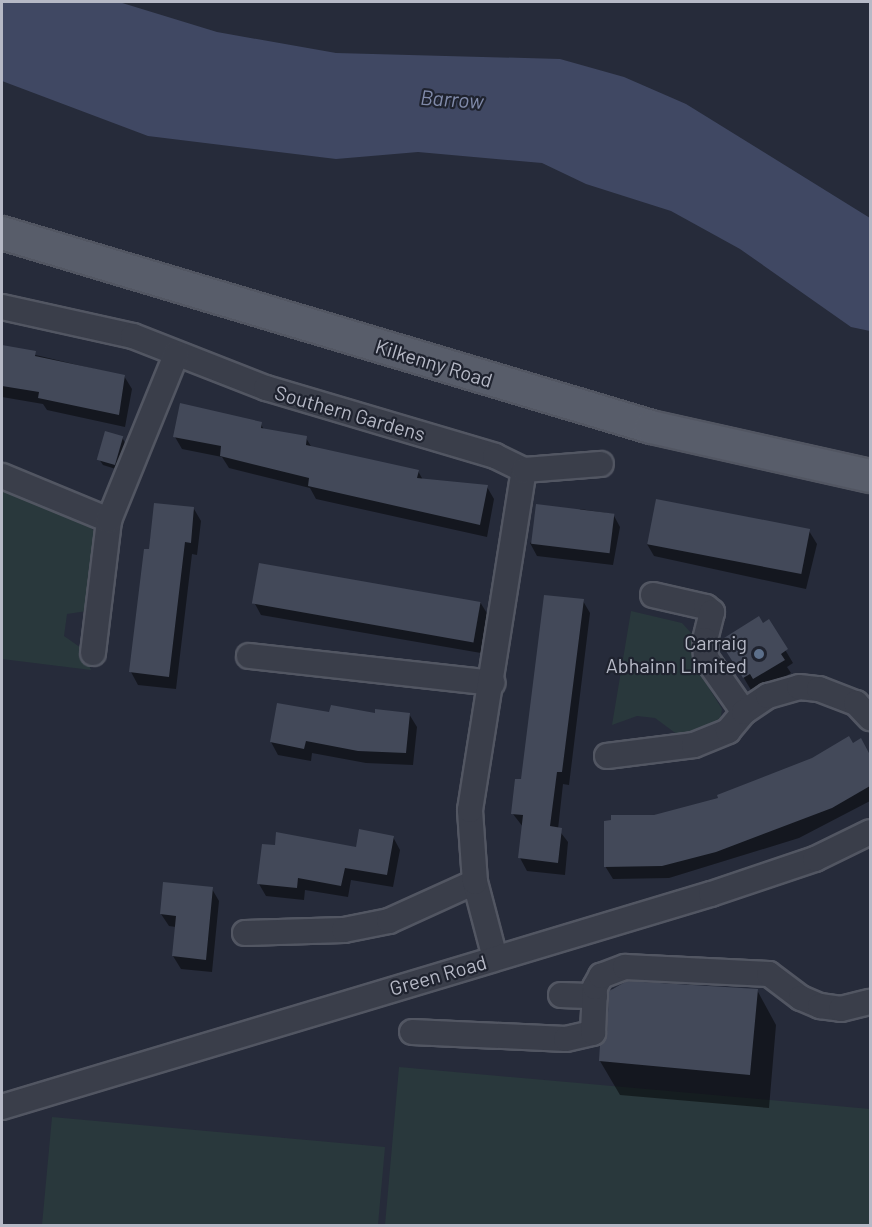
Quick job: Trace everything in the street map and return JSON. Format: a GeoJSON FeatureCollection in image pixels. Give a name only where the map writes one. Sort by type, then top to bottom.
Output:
{"type":"FeatureCollection","features":[{"type":"Feature","properties":{"kind":"main road","name":"Kilkenny Road"},"geometry":{"type":"LineString","coordinates":[[2,233],[651,426],[870,476]]}},
{"type":"Feature","properties":{"kind":"street","name":"Southern Gardens"},"geometry":{"type":"LineString","coordinates":[[2,307],[134,336],[176,355],[266,388],[495,456],[524,470]]}},
{"type":"Feature","properties":{"kind":"street"},"geometry":{"type":"LineString","coordinates":[[93,653],[109,520],[176,355]]}},
{"type":"Feature","properties":{"kind":"street"},"geometry":{"type":"LineString","coordinates":[[495,958],[475,882],[470,810],[493,683],[524,470],[601,464]]}},
{"type":"Feature","properties":{"kind":"street"},"geometry":{"type":"LineString","coordinates":[[2,476],[109,520]]}},
{"type":"Feature","properties":{"kind":"street"},"geometry":{"type":"LineString","coordinates":[[653,595],[706,607],[712,612],[705,640],[706,658],[744,712]]}},
{"type":"Feature","properties":{"kind":"street"},"geometry":{"type":"LineString","coordinates":[[249,656],[493,683]]}},
{"type":"Feature","properties":{"kind":"street"},"geometry":{"type":"LineString","coordinates":[[607,756],[694,746],[728,732],[744,712],[768,696],[799,687],[819,689],[856,703],[870,718]]}},
{"type":"Feature","properties":{"kind":"street","name":"Green Road"},"geometry":{"type":"LineString","coordinates":[[2,1107],[711,894],[815,859],[870,832]]}},
{"type":"Feature","properties":{"kind":"street"},"geometry":{"type":"LineString","coordinates":[[245,933],[344,930],[389,921],[475,882]]}},
{"type":"Feature","properties":{"kind":"street"},"geometry":{"type":"LineString","coordinates":[[412,1032],[566,1039],[593,1033],[595,996],[601,976],[625,967],[769,974],[801,998],[820,1006],[841,1009],[870,1002]]}},
{"type":"Feature","properties":{"kind":"street"},"geometry":{"type":"LineString","coordinates":[[561,995],[595,996]]}},
{"type":"Feature","properties":{"kind":"shaded area"},"geometry":{"type":"Polygon","coordinates":[[[2,486],[84,522],[100,536],[87,611],[67,614],[64,636],[84,650],[91,670],[2,659],[2,486]]]}},
{"type":"Feature","properties":{"kind":"shaded area"},"geometry":{"type":"Polygon","coordinates":[[[631,611],[682,623],[693,635],[701,675],[722,709],[720,722],[678,735],[655,718],[637,716],[612,725],[631,611]]]}},
{"type":"Feature","properties":{"kind":"shaded area"},"geometry":{"type":"Polygon","coordinates":[[[399,1067],[870,1109],[870,1225],[385,1225],[399,1067]]]}},
{"type":"Feature","properties":{"kind":"shaded area"},"geometry":{"type":"Polygon","coordinates":[[[52,1117],[385,1147],[378,1225],[42,1225],[52,1117]]]}},
{"type":"Feature","properties":{"kind":"water","name":"Barrow"},"geometry":{"type":"Polygon","coordinates":[[[2,2],[119,2],[217,32],[336,53],[560,59],[624,77],[686,104],[870,218],[870,331],[851,327],[740,249],[671,211],[586,184],[542,163],[418,152],[336,159],[148,136],[2,81],[2,2]]]}},
{"type":"Feature","properties":{"kind":"building"},"geometry":{"type":"Polygon","coordinates":[[[2,345],[36,351],[35,356],[125,375],[119,415],[38,398],[39,392],[2,386],[2,345]]]}},
{"type":"Feature","properties":{"kind":"building"},"geometry":{"type":"Polygon","coordinates":[[[180,403],[262,422],[261,428],[307,436],[306,445],[419,470],[417,478],[488,485],[480,525],[308,486],[309,478],[220,456],[221,446],[173,437],[180,403]]]}},
{"type":"Feature","properties":{"kind":"building"},"geometry":{"type":"Polygon","coordinates":[[[105,431],[123,436],[115,465],[97,460],[105,431]]]}},
{"type":"Feature","properties":{"kind":"building"},"geometry":{"type":"Polygon","coordinates":[[[656,499],[810,529],[801,574],[647,544],[656,499]]]}},
{"type":"Feature","properties":{"kind":"building"},"geometry":{"type":"Polygon","coordinates":[[[154,503],[194,507],[191,543],[185,542],[169,677],[129,672],[144,549],[149,549],[154,503]]]}},
{"type":"Feature","properties":{"kind":"building"},"geometry":{"type":"Polygon","coordinates":[[[536,504],[614,514],[610,553],[531,544],[536,504]]]}},
{"type":"Feature","properties":{"kind":"building"},"geometry":{"type":"Polygon","coordinates":[[[259,563],[481,602],[473,642],[252,603],[259,563]]]}},
{"type":"Feature","properties":{"kind":"building"},"geometry":{"type":"Polygon","coordinates":[[[544,595],[584,599],[562,772],[557,772],[550,826],[562,828],[558,863],[518,858],[523,815],[511,814],[515,779],[521,779],[544,595]]]}},
{"type":"Feature","properties":{"kind":"building"},"geometry":{"type":"Polygon","coordinates":[[[759,616],[763,623],[769,619],[788,649],[781,654],[785,660],[753,679],[750,674],[743,678],[724,648],[728,645],[724,638],[759,616]]]}},
{"type":"Feature","properties":{"kind":"building"},"geometry":{"type":"Polygon","coordinates":[[[277,703],[329,712],[331,705],[375,713],[375,709],[410,713],[406,753],[358,751],[306,741],[304,749],[270,742],[277,703]]]}},
{"type":"Feature","properties":{"kind":"building"},"geometry":{"type":"Polygon","coordinates":[[[849,736],[853,743],[861,738],[870,755],[870,786],[832,808],[716,852],[662,866],[604,867],[604,821],[611,820],[611,815],[654,815],[718,798],[717,795],[812,758],[849,736]]]}},
{"type":"Feature","properties":{"kind":"building"},"geometry":{"type":"Polygon","coordinates":[[[359,829],[394,836],[387,875],[345,868],[341,886],[298,878],[297,888],[257,884],[262,844],[275,845],[276,832],[356,847],[359,829]]]}},
{"type":"Feature","properties":{"kind":"building"},"geometry":{"type":"Polygon","coordinates":[[[163,882],[213,887],[206,960],[172,956],[176,916],[160,914],[163,882]]]}},
{"type":"Feature","properties":{"kind":"building"},"geometry":{"type":"Polygon","coordinates":[[[627,981],[758,989],[750,1075],[599,1061],[600,1045],[607,1034],[609,991],[627,981]]]}},
{"type":"Feature","properties":{"kind":"place","name":"Carraig Abhainn Limited"},"geometry":{"type":"Point","coordinates":[759,654]}}]}
